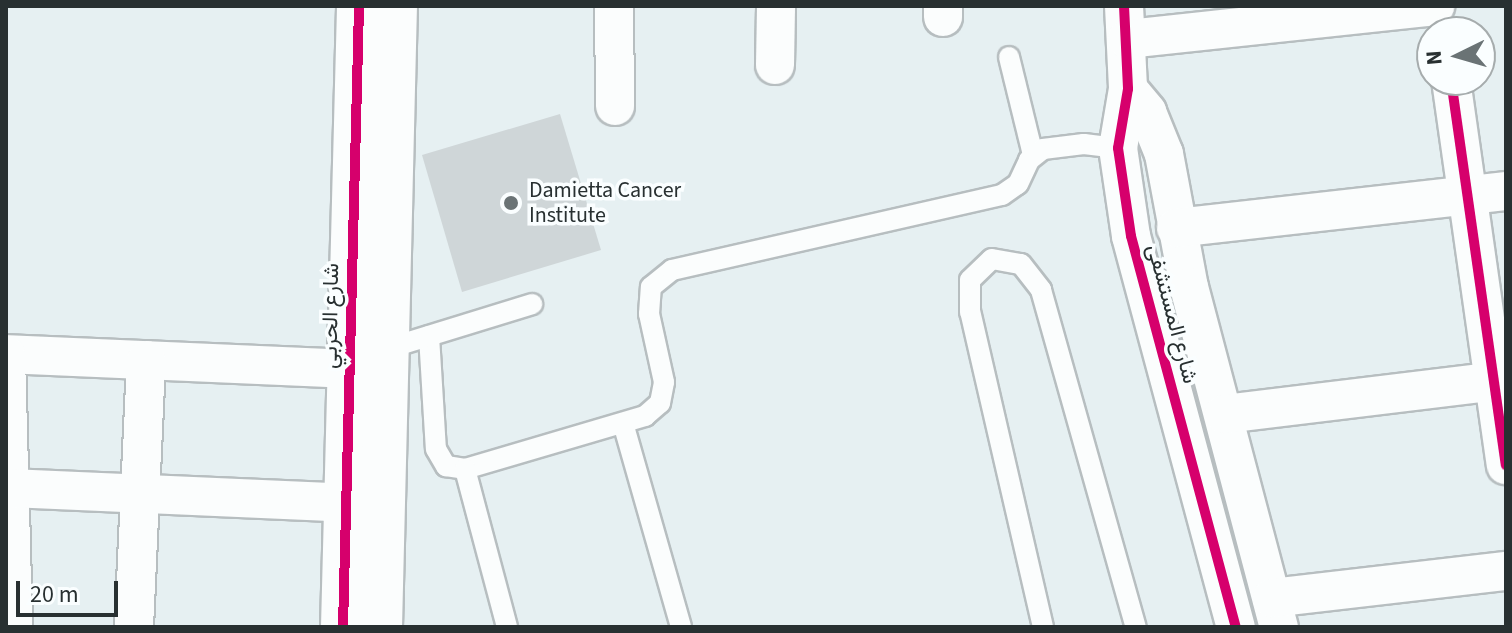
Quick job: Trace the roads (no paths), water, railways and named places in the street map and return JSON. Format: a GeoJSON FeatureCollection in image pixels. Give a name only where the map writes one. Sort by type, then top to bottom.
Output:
{"type":"FeatureCollection","features":[{"type":"Feature","properties":{"kind":"street","name":"شارع الحربي"},"geometry":{"type":"LineString","coordinates":[[359,6],[368,359],[380,627]]}},
{"type":"Feature","properties":{"kind":"street","name":"شارع الحربي"},"geometry":{"type":"LineString","coordinates":[[343,627],[346,503],[368,359],[395,6]]}},
{"type":"Feature","properties":{"kind":"street"},"geometry":{"type":"LineString","coordinates":[[614,6],[615,106]]}},
{"type":"Feature","properties":{"kind":"street"},"geometry":{"type":"LineString","coordinates":[[775,65],[776,6]]}},
{"type":"Feature","properties":{"kind":"street"},"geometry":{"type":"LineString","coordinates":[[1126,22],[1435,6]]}},
{"type":"Feature","properties":{"kind":"street","name":"شارع المستشفى"},"geometry":{"type":"LineString","coordinates":[[1126,22],[1128,89],[1118,148],[1144,294],[1236,627]]}},
{"type":"Feature","properties":{"kind":"street","name":"شارع المستشفى"},"geometry":{"type":"LineString","coordinates":[[1128,89],[1160,140],[1176,228],[1276,613]]}},
{"type":"Feature","properties":{"kind":"street"},"geometry":{"type":"LineString","coordinates":[[1453,96],[1500,380],[1506,465]]}},
{"type":"Feature","properties":{"kind":"street"},"geometry":{"type":"LineString","coordinates":[[1176,228],[1506,191]]}},
{"type":"Feature","properties":{"kind":"street"},"geometry":{"type":"LineString","coordinates":[[13,627],[6,354],[146,360],[368,359]]}},
{"type":"Feature","properties":{"kind":"street"},"geometry":{"type":"LineString","coordinates":[[134,627],[146,360]]}},
{"type":"Feature","properties":{"kind":"street"},"geometry":{"type":"LineString","coordinates":[[1224,414],[1500,380]]}},
{"type":"Feature","properties":{"kind":"street"},"geometry":{"type":"LineString","coordinates":[[8,511],[139,494],[346,503]]}},
{"type":"Feature","properties":{"kind":"street"},"geometry":{"type":"LineString","coordinates":[[1276,613],[1506,571]]}},
{"type":"Feature","properties":{"kind":"lane"},"geometry":{"type":"LineString","coordinates":[[429,336],[436,449],[446,466],[465,469],[645,416],[660,403],[664,382],[649,314],[651,287],[672,270],[1002,195],[1018,184],[1033,155],[1009,57]]}},
{"type":"Feature","properties":{"kind":"lane"},"geometry":{"type":"LineString","coordinates":[[1033,155],[1072,145],[1118,148]]}},
{"type":"Feature","properties":{"kind":"lane"},"geometry":{"type":"LineString","coordinates":[[1043,627],[970,312],[970,280],[992,259],[1021,264],[1041,290],[1136,627]]}},
{"type":"Feature","properties":{"kind":"lane"},"geometry":{"type":"LineString","coordinates":[[368,359],[429,336],[532,304]]}},
{"type":"Feature","properties":{"kind":"lane"},"geometry":{"type":"LineString","coordinates":[[623,423],[681,627]]}},
{"type":"Feature","properties":{"kind":"lane"},"geometry":{"type":"LineString","coordinates":[[465,469],[507,627]]}},
{"type":"Feature","properties":{"kind":"place","name":"Damietta Cancer Institute"},"geometry":{"type":"Point","coordinates":[511,203]}}]}
